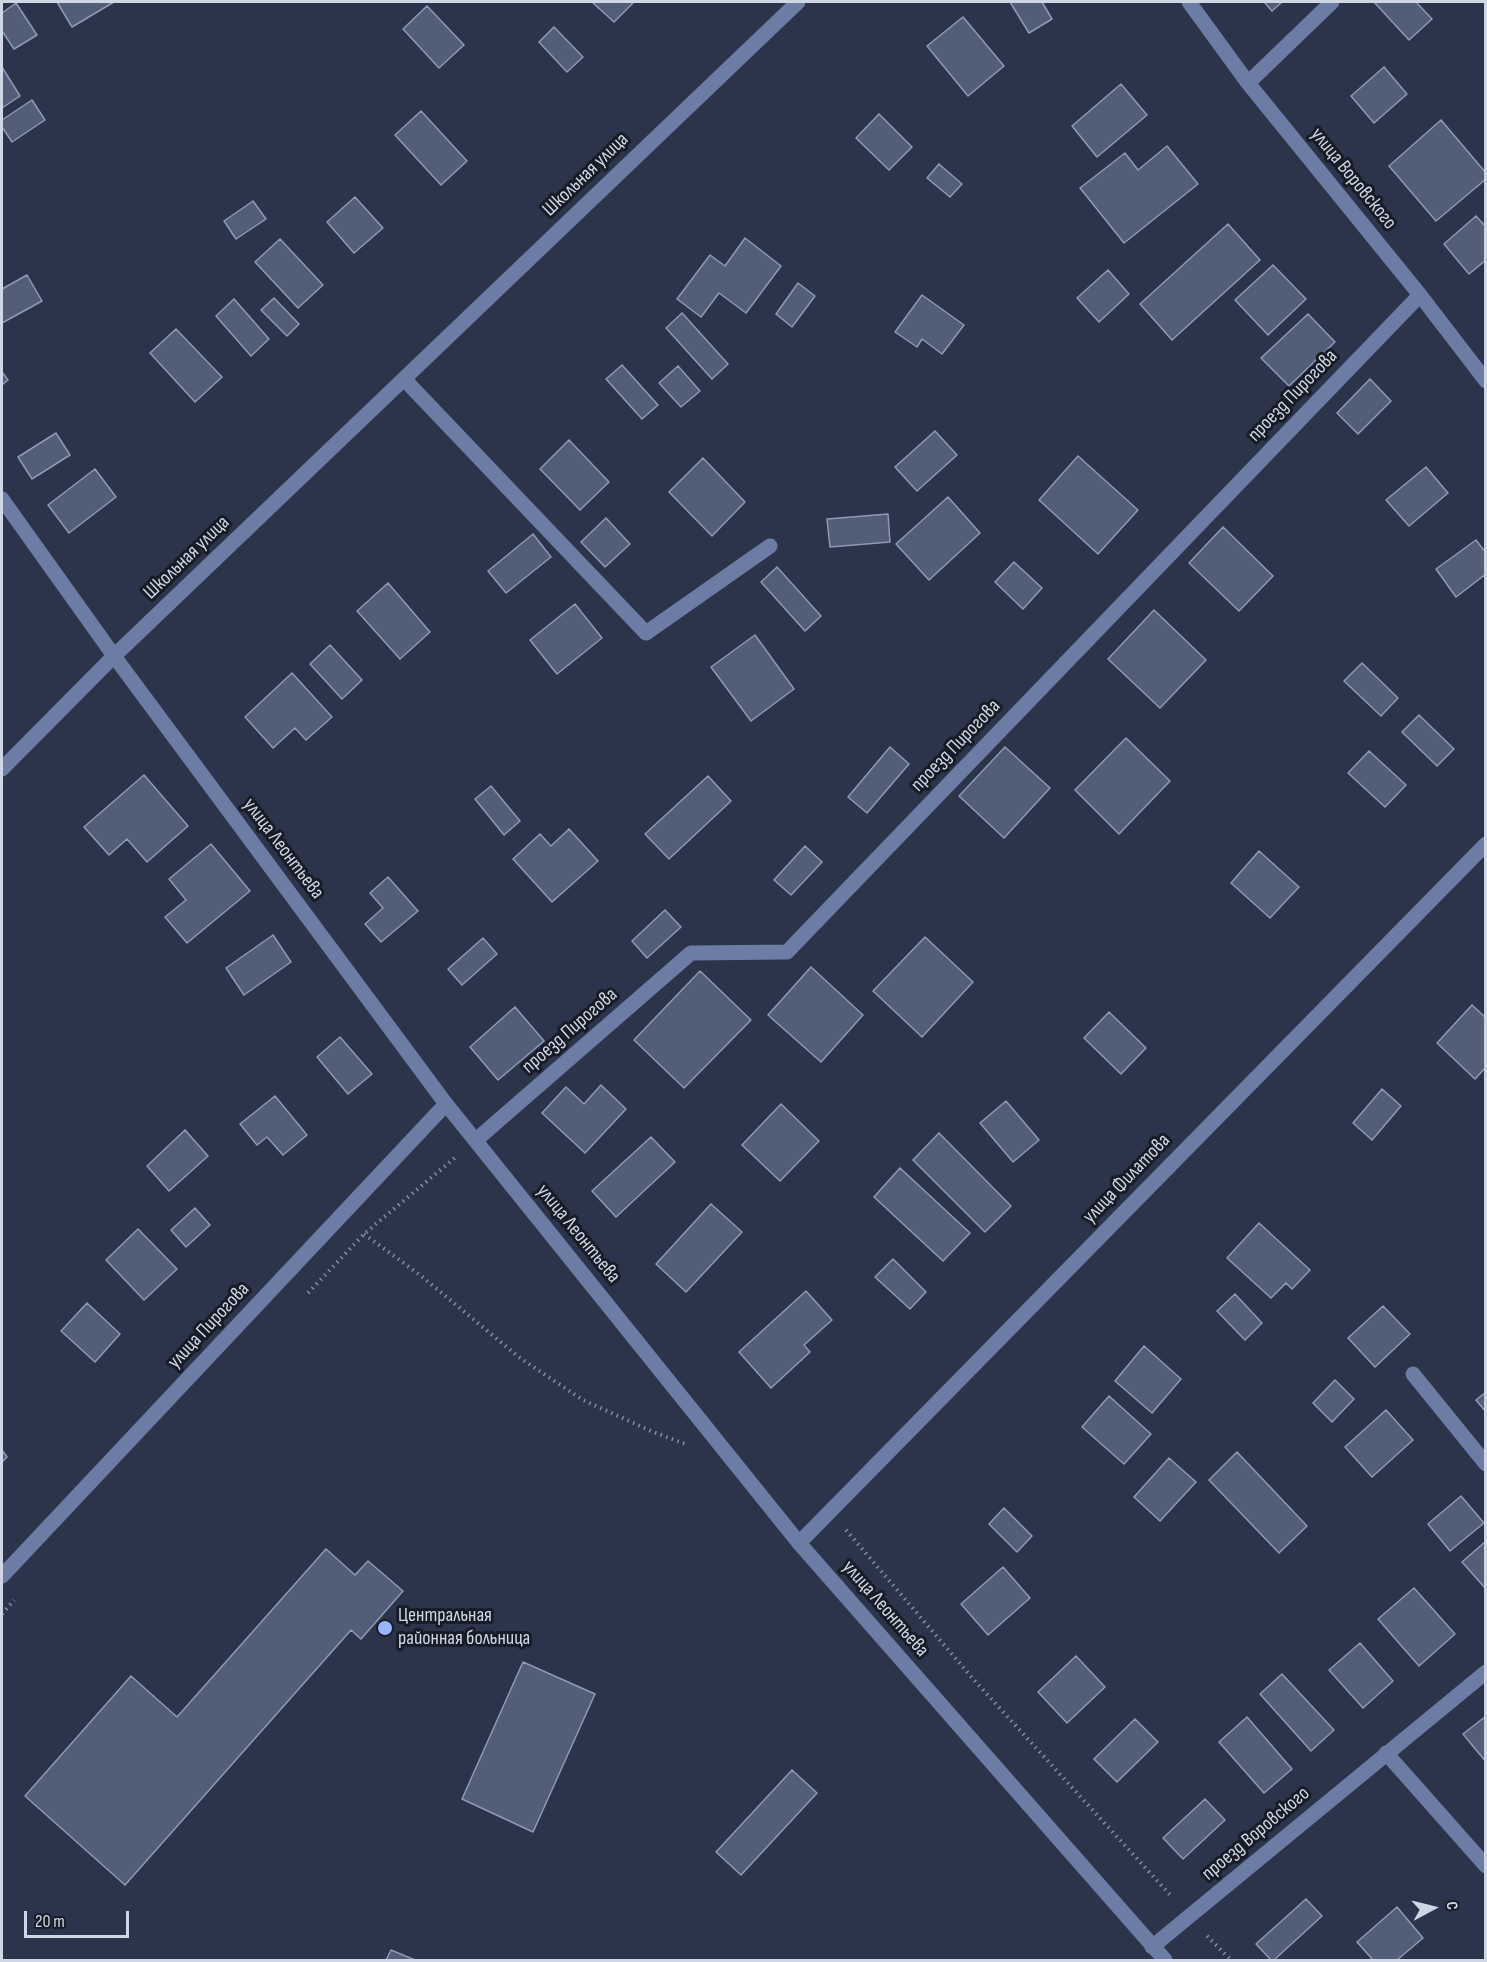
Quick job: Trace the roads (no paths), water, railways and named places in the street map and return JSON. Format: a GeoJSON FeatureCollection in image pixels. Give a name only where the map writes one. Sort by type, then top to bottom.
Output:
{"type":"FeatureCollection","features":[{"type":"Feature","properties":{"kind":"street","name":"Школьная улица"},"geometry":{"type":"LineString","coordinates":[[2,769],[114,656],[798,2]]}},
{"type":"Feature","properties":{"kind":"street","name":"улица Воровского"},"geometry":{"type":"LineString","coordinates":[[1189,2],[1248,83],[1420,295],[1485,381]]}},
{"type":"Feature","properties":{"kind":"street"},"geometry":{"type":"LineString","coordinates":[[1248,83],[1332,2]]}},
{"type":"Feature","properties":{"kind":"street","name":"проезд Пирогова"},"geometry":{"type":"LineString","coordinates":[[476,1140],[691,953],[787,952],[1420,295]]}},
{"type":"Feature","properties":{"kind":"street"},"geometry":{"type":"LineString","coordinates":[[404,379],[646,633],[770,546]]}},
{"type":"Feature","properties":{"kind":"street","name":"улица Леонтьева"},"geometry":{"type":"LineString","coordinates":[[2,499],[114,656],[447,1104],[799,1543],[1165,1960]]}},
{"type":"Feature","properties":{"kind":"street","name":"улица Филатова"},"geometry":{"type":"LineString","coordinates":[[799,1543],[1485,844]]}},
{"type":"Feature","properties":{"kind":"street","name":"улица Пирогова"},"geometry":{"type":"LineString","coordinates":[[2,1576],[447,1104]]}},
{"type":"Feature","properties":{"kind":"street"},"geometry":{"type":"LineString","coordinates":[[1413,1374],[1485,1464]]}},
{"type":"Feature","properties":{"kind":"street","name":"проезд Воровского"},"geometry":{"type":"LineString","coordinates":[[1152,1947],[1485,1672]]}},
{"type":"Feature","properties":{"kind":"street"},"geometry":{"type":"LineString","coordinates":[[1386,1753],[1485,1866]]}},
{"type":"Feature","properties":{"kind":"place","name":"Центральная районная больница"},"geometry":{"type":"Point","coordinates":[385,1628]}}]}
